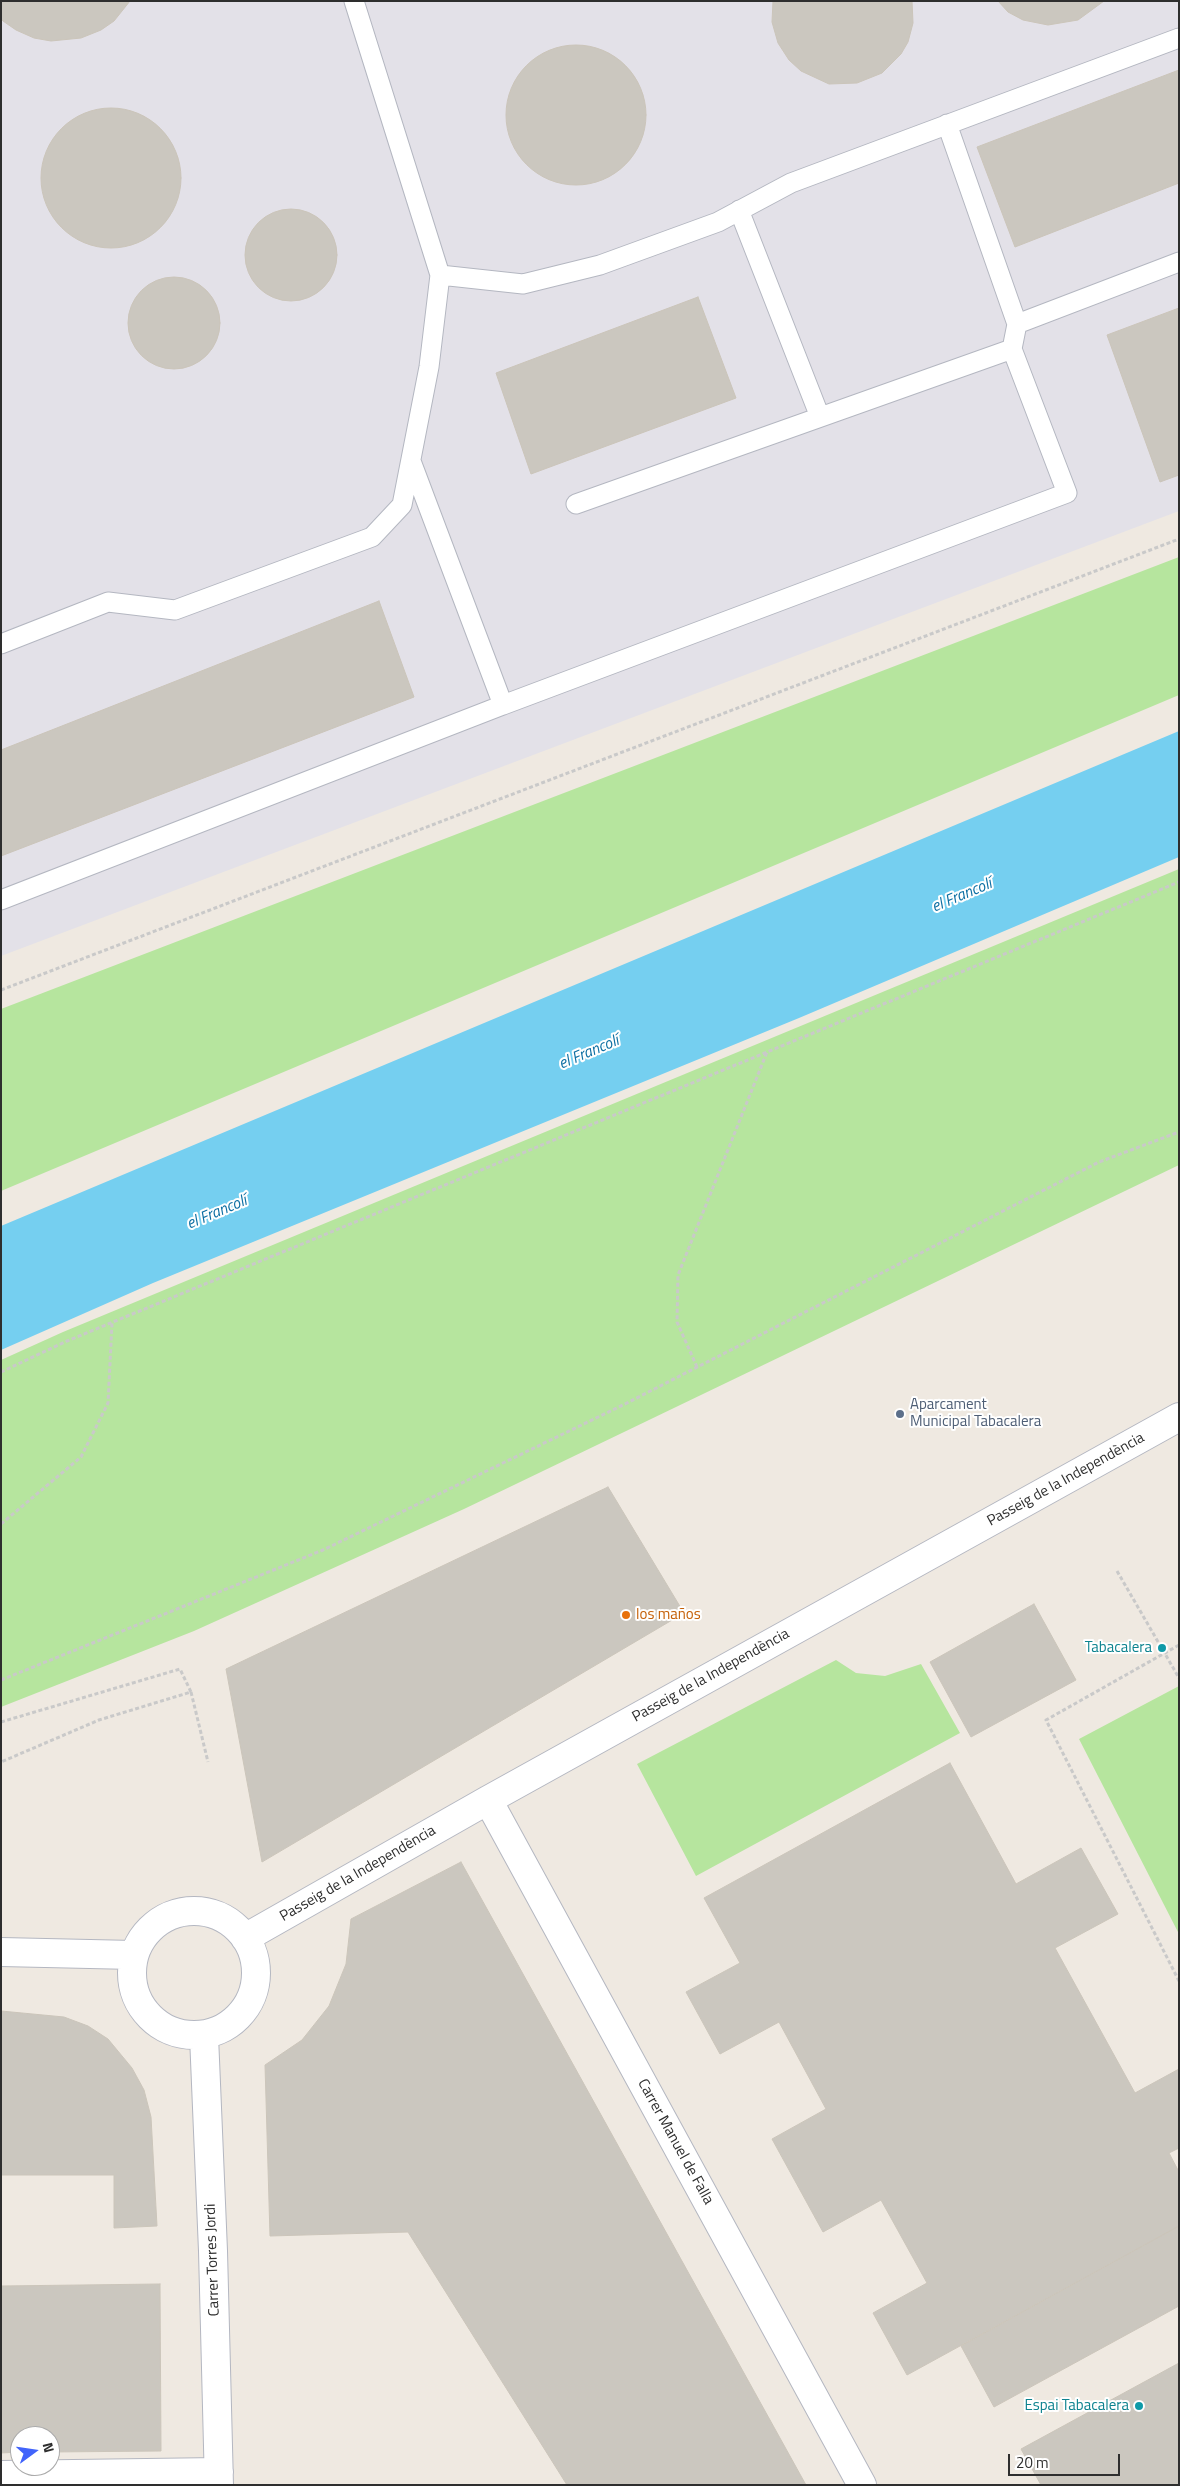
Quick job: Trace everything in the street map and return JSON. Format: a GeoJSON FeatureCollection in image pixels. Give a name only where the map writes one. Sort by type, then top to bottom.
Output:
{"type":"FeatureCollection","features":[{"type":"Feature","properties":{"kind":"street","name":"Passeig de la Independència"},"geometry":{"type":"LineString","coordinates":[[245,1938],[488,1800],[1179,1417]]}},
{"type":"Feature","properties":{"kind":"street","name":"Carrer Manuel de Falla"},"geometry":{"type":"LineString","coordinates":[[488,1800],[862,2485]]}},
{"type":"Feature","properties":{"kind":"street"},"geometry":{"type":"LineString","coordinates":[[187,1911],[206,1912],[224,1919],[236,1927],[245,1938],[253,1952],[256,1967],[256,1983],[244,2012],[232,2023],[219,2031],[204,2036],[176,2034],[163,2028],[142,2010],[132,1984],[134,1955],[142,1939],[154,1925],[170,1915],[187,1911]]}},
{"type":"Feature","properties":{"kind":"street"},"geometry":{"type":"LineString","coordinates":[[1,1952],[134,1955]]}},
{"type":"Feature","properties":{"kind":"street","name":"Carrer Torres Jordi"},"geometry":{"type":"LineString","coordinates":[[204,2036],[219,2479]]}},
{"type":"Feature","properties":{"kind":"street"},"geometry":{"type":"LineString","coordinates":[[1,2475],[119,2479],[219,2479]]}},
{"type":"Feature","properties":{"kind":"lane"},"geometry":{"type":"LineString","coordinates":[[1,644],[108,602],[175,610],[372,537],[402,506],[429,367],[440,275],[354,1]]}},
{"type":"Feature","properties":{"kind":"lane"},"geometry":{"type":"LineString","coordinates":[[440,275],[523,284],[600,265],[718,222],[790,182],[1179,38]]}},
{"type":"Feature","properties":{"kind":"lane"},"geometry":{"type":"LineString","coordinates":[[1,900],[503,705],[1067,493],[1012,349],[1017,324],[947,124]]}},
{"type":"Feature","properties":{"kind":"lane"},"geometry":{"type":"LineString","coordinates":[[739,210],[820,417]]}},
{"type":"Feature","properties":{"kind":"lane"},"geometry":{"type":"LineString","coordinates":[[1017,324],[1179,262]]}},
{"type":"Feature","properties":{"kind":"lane"},"geometry":{"type":"LineString","coordinates":[[576,504],[1012,349]]}},
{"type":"Feature","properties":{"kind":"lane"},"geometry":{"type":"LineString","coordinates":[[410,460],[503,705]]}},
{"type":"Feature","properties":{"kind":"path"},"geometry":{"type":"LineString","coordinates":[[1,990],[1179,539]]}},
{"type":"Feature","properties":{"kind":"path"},"geometry":{"type":"LineString","coordinates":[[1,1372],[112,1323],[1179,882]]}},
{"type":"Feature","properties":{"kind":"path"},"geometry":{"type":"LineString","coordinates":[[697,1367],[677,1322],[678,1275],[767,1051]]}},
{"type":"Feature","properties":{"kind":"path"},"geometry":{"type":"LineString","coordinates":[[1,1680],[324,1550],[697,1367],[1099,1162],[1179,1132]]}},
{"type":"Feature","properties":{"kind":"path"},"geometry":{"type":"LineString","coordinates":[[1,1524],[80,1457],[108,1403],[112,1323]]}},
{"type":"Feature","properties":{"kind":"path"},"geometry":{"type":"LineString","coordinates":[[1117,1571],[1179,1678]]}},
{"type":"Feature","properties":{"kind":"path"},"geometry":{"type":"LineString","coordinates":[[1179,1645],[1046,1720],[1179,1981]]}},
{"type":"Feature","properties":{"kind":"path"},"geometry":{"type":"LineString","coordinates":[[1,1722],[180,1669],[191,1692],[208,1762]]}},
{"type":"Feature","properties":{"kind":"path"},"geometry":{"type":"LineString","coordinates":[[1,1762],[99,1720],[191,1692]]}},
{"type":"Feature","properties":{"kind":"shaded area"},"geometry":{"type":"Polygon","coordinates":[[[1,1],[1179,1],[1179,511],[1,956],[1,1]]]}},
{"type":"Feature","properties":{"kind":"green space"},"geometry":{"type":"Polygon","coordinates":[[[1179,557],[1179,695],[1,1191],[1,1009],[1179,557]]]}},
{"type":"Feature","properties":{"kind":"green space"},"geometry":{"type":"Polygon","coordinates":[[[1179,869],[1179,1165],[464,1509],[194,1631],[1,1707],[1,1360],[63,1332],[1179,869]]]}},
{"type":"Feature","properties":{"kind":"green space"},"geometry":{"type":"Polygon","coordinates":[[[836,1660],[856,1673],[885,1676],[921,1664],[960,1733],[696,1876],[637,1764],[836,1660]]]}},
{"type":"Feature","properties":{"kind":"green space"},"geometry":{"type":"Polygon","coordinates":[[[1179,1686],[1179,1934],[1079,1739],[1179,1686]]]}},
{"type":"Feature","properties":{"kind":"water","name":"el Francolí"},"geometry":{"type":"Polygon","coordinates":[[[1179,731],[1179,857],[799,1018],[153,1283],[1,1350],[1,1226],[1179,731]]]}},
{"type":"Feature","properties":{"kind":"building"},"geometry":{"type":"Polygon","coordinates":[[[1,1],[130,1],[114,21],[101,30],[81,38],[51,41],[34,38],[16,30],[3,21],[1,19],[1,1]]]}},
{"type":"Feature","properties":{"kind":"building"},"geometry":{"type":"Polygon","coordinates":[[[773,1],[912,1],[913,23],[908,42],[901,54],[882,73],[857,83],[829,84],[801,71],[789,60],[778,43],[772,22],[773,1]]]}},
{"type":"Feature","properties":{"kind":"building"},"geometry":{"type":"Polygon","coordinates":[[[998,1],[1104,1],[1078,20],[1048,25],[1023,20],[1008,12],[998,1]]]}},
{"type":"Feature","properties":{"kind":"building"},"geometry":{"type":"Polygon","coordinates":[[[576,45],[590,46],[603,50],[615,56],[626,65],[635,76],[641,88],[645,101],[645,129],[641,142],[635,154],[626,165],[615,174],[603,180],[590,184],[576,185],[562,184],[549,180],[537,174],[526,165],[517,154],[511,142],[507,129],[506,115],[507,101],[511,88],[517,76],[526,65],[537,56],[549,50],[562,46],[576,45]]]}},
{"type":"Feature","properties":{"kind":"building"},"geometry":{"type":"Polygon","coordinates":[[[1179,70],[1179,183],[1015,247],[977,147],[1179,70]]]}},
{"type":"Feature","properties":{"kind":"building"},"geometry":{"type":"Polygon","coordinates":[[[111,108],[125,109],[138,113],[150,119],[161,128],[170,139],[176,151],[180,164],[180,192],[176,205],[170,217],[161,228],[150,237],[138,243],[125,247],[111,248],[97,247],[84,243],[72,237],[61,228],[52,217],[46,205],[42,192],[41,178],[42,164],[46,151],[52,139],[61,128],[72,119],[84,113],[97,109],[111,108]]]}},
{"type":"Feature","properties":{"kind":"building"},"geometry":{"type":"Polygon","coordinates":[[[291,209],[309,212],[324,222],[334,237],[337,255],[334,273],[324,288],[309,298],[291,301],[273,298],[258,288],[248,273],[245,255],[248,237],[258,222],[273,212],[291,209]]]}},
{"type":"Feature","properties":{"kind":"building"},"geometry":{"type":"Polygon","coordinates":[[[174,277],[192,280],[207,290],[217,305],[220,323],[217,341],[207,356],[192,366],[174,369],[156,366],[141,356],[131,341],[128,323],[131,305],[141,290],[156,280],[174,277]]]}},
{"type":"Feature","properties":{"kind":"building"},"geometry":{"type":"Polygon","coordinates":[[[698,297],[736,398],[531,474],[496,373],[698,297]]]}},
{"type":"Feature","properties":{"kind":"building"},"geometry":{"type":"Polygon","coordinates":[[[1179,308],[1179,475],[1160,482],[1107,335],[1179,308]]]}},
{"type":"Feature","properties":{"kind":"building"},"geometry":{"type":"Polygon","coordinates":[[[379,601],[414,697],[1,856],[1,750],[379,601]]]}},
{"type":"Feature","properties":{"kind":"building"},"geometry":{"type":"Polygon","coordinates":[[[608,1487],[684,1613],[262,1862],[226,1669],[608,1487]]]}},
{"type":"Feature","properties":{"kind":"building"},"geometry":{"type":"Polygon","coordinates":[[[1034,1604],[1076,1680],[971,1737],[930,1662],[1034,1604]]]}},
{"type":"Feature","properties":{"kind":"building"},"geometry":{"type":"Polygon","coordinates":[[[950,1763],[1016,1884],[1081,1848],[1118,1914],[1055,1948],[1135,2093],[1179,2069],[1179,2148],[1169,2153],[1179,2172],[1179,2226],[907,2375],[873,2313],[927,2283],[881,2200],[823,2232],[772,2139],[826,2109],[779,2022],[720,2054],[686,1992],[740,1963],[704,1898],[950,1763]]]}},
{"type":"Feature","properties":{"kind":"building"},"geometry":{"type":"Polygon","coordinates":[[[461,1862],[806,2485],[567,2485],[408,2232],[270,2236],[265,2065],[302,2040],[329,2006],[346,1964],[351,1919],[461,1862]]]}},
{"type":"Feature","properties":{"kind":"building"},"geometry":{"type":"Polygon","coordinates":[[[1,2011],[64,2017],[88,2026],[108,2039],[132,2068],[144,2090],[151,2117],[157,2226],[114,2228],[114,2175],[1,2175],[1,2011]]]}},
{"type":"Feature","properties":{"kind":"building"},"geometry":{"type":"Polygon","coordinates":[[[1179,2226],[1179,2306],[994,2407],[961,2346],[1179,2226]]]}},
{"type":"Feature","properties":{"kind":"building"},"geometry":{"type":"Polygon","coordinates":[[[160,2284],[161,2451],[60,2452],[60,2426],[10,2426],[10,2453],[1,2453],[1,2286],[160,2284]]]}},
{"type":"Feature","properties":{"kind":"building","name":"Espai Tabacalera"},"geometry":{"type":"Polygon","coordinates":[[[1179,2363],[1179,2485],[1041,2485],[1021,2449],[1179,2363]]]}},
{"type":"Feature","properties":{"kind":"place","name":"Aparcament Municipal Tabacalera"},"geometry":{"type":"Point","coordinates":[900,1414]}},
{"type":"Feature","properties":{"kind":"place","name":"los maños"},"geometry":{"type":"Point","coordinates":[626,1615]}},
{"type":"Feature","properties":{"kind":"place","name":"Tabacalera"},"geometry":{"type":"Point","coordinates":[1162,1648]}},
{"type":"Feature","properties":{"kind":"place","name":"Espai Tabacalera"},"geometry":{"type":"Point","coordinates":[1139,2406]}}]}
